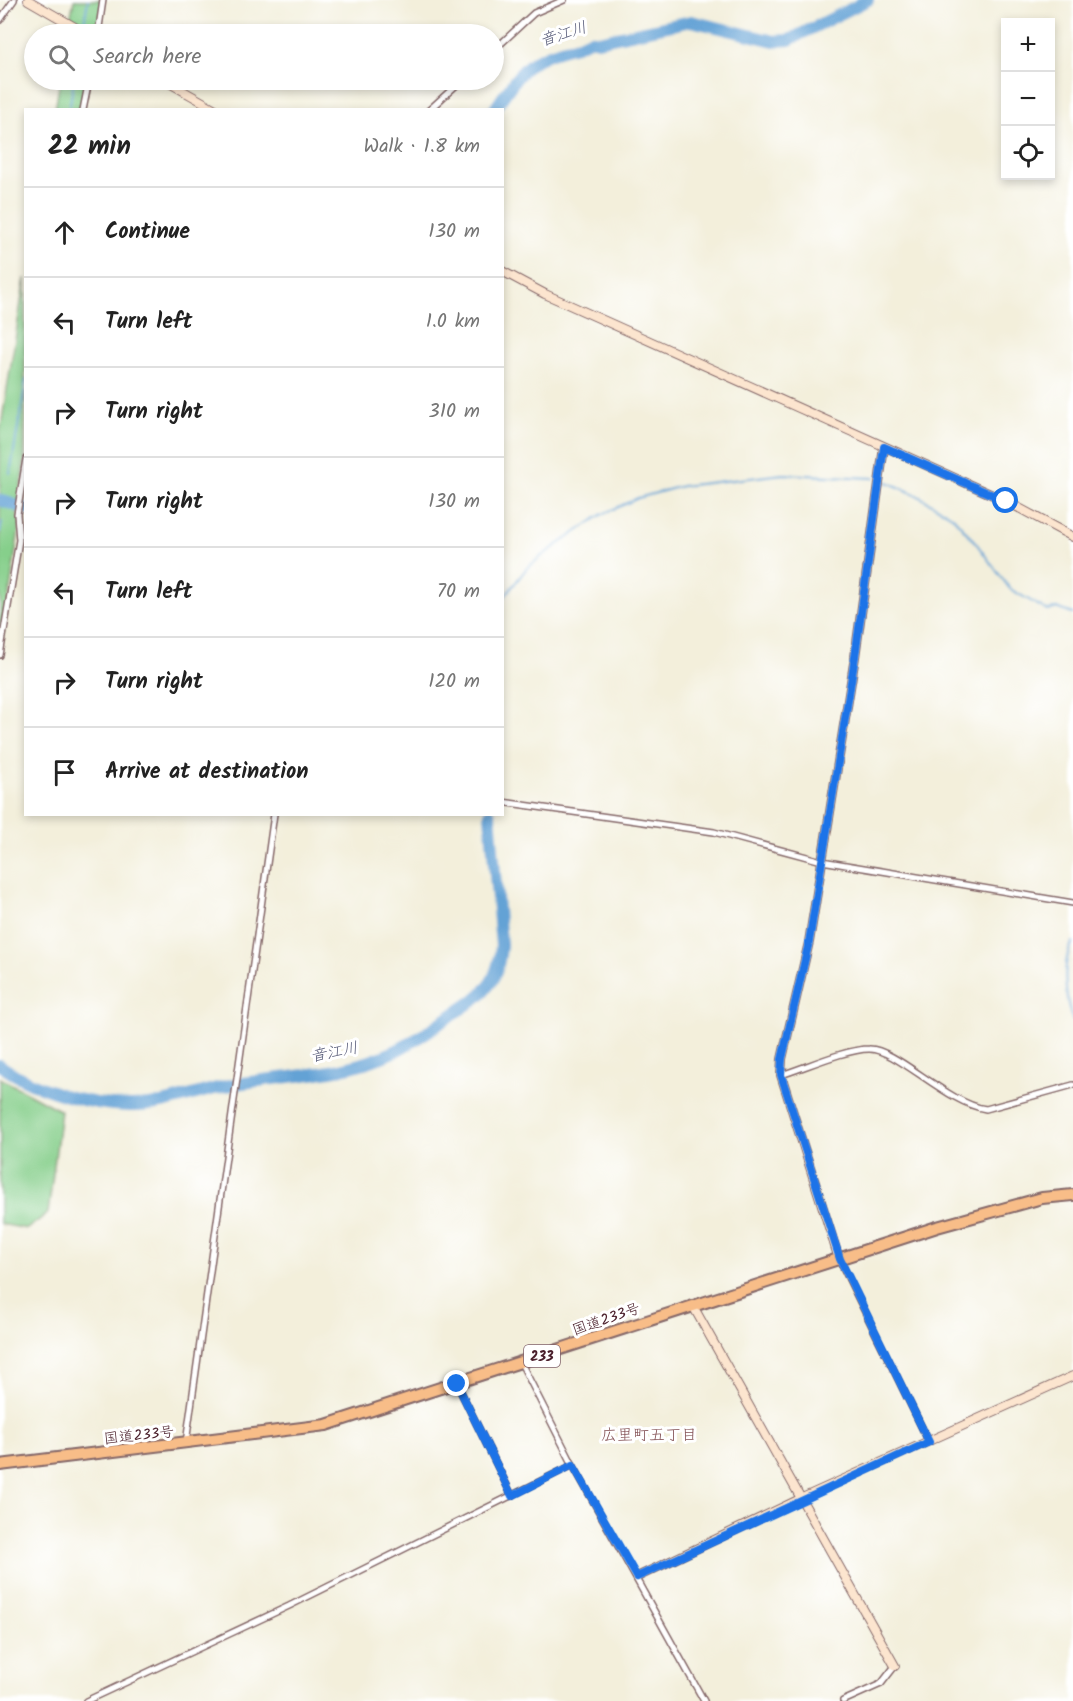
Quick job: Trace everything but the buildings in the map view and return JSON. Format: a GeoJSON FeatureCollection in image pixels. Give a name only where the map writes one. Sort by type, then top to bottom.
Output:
{"type":"FeatureCollection","features":[{"type":"Feature","properties":{"kind":"highway","name":"国道233号"},"geometry":{"type":"LineString","coordinates":[[0,1465],[186,1444],[326,1425],[996,1209],[1042,1198],[1073,1195]]}},
{"type":"Feature","properties":{"kind":"street"},"geometry":{"type":"LineString","coordinates":[[0,20],[14,0]]}},
{"type":"Feature","properties":{"kind":"street"},"geometry":{"type":"LineString","coordinates":[[28,0],[70,24]]}},
{"type":"Feature","properties":{"kind":"street"},"geometry":{"type":"LineString","coordinates":[[100,24],[104,0]]}},
{"type":"Feature","properties":{"kind":"street"},"geometry":{"type":"LineString","coordinates":[[504,41],[534,13],[564,0]]}},
{"type":"Feature","properties":{"kind":"street"},"geometry":{"type":"LineString","coordinates":[[83,108],[87,90]]}},
{"type":"Feature","properties":{"kind":"street"},"geometry":{"type":"LineString","coordinates":[[182,90],[213,108]]}},
{"type":"Feature","properties":{"kind":"street"},"geometry":{"type":"LineString","coordinates":[[431,108],[451,90]]}},
{"type":"Feature","properties":{"kind":"street"},"geometry":{"type":"LineString","coordinates":[[504,272],[545,294],[1027,511],[1073,537]]}},
{"type":"Feature","properties":{"kind":"street"},"geometry":{"type":"LineString","coordinates":[[884,447],[855,657],[809,942],[782,1059],[781,1075],[840,1259],[929,1442]]}},
{"type":"Feature","properties":{"kind":"street"},"geometry":{"type":"LineString","coordinates":[[0,655],[19,540],[17,514],[24,470]]}},
{"type":"Feature","properties":{"kind":"street"},"geometry":{"type":"LineString","coordinates":[[504,802],[714,832],[822,861],[1073,903]]}},
{"type":"Feature","properties":{"kind":"street"},"geometry":{"type":"LineString","coordinates":[[186,1444],[274,816]]}},
{"type":"Feature","properties":{"kind":"street"},"geometry":{"type":"LineString","coordinates":[[781,1075],[869,1049],[892,1058],[953,1097],[986,1109],[1073,1085]]}},
{"type":"Feature","properties":{"kind":"street"},"geometry":{"type":"LineString","coordinates":[[693,1306],[895,1666],[881,1684],[843,1701]]}},
{"type":"Feature","properties":{"kind":"street"},"geometry":{"type":"LineString","coordinates":[[521,1363],[573,1465],[704,1701]]}},
{"type":"Feature","properties":{"kind":"street"},"geometry":{"type":"LineString","coordinates":[[637,1577],[800,1499],[1073,1376]]}},
{"type":"Feature","properties":{"kind":"street"},"geometry":{"type":"LineString","coordinates":[[457,1384],[512,1496]]}},
{"type":"Feature","properties":{"kind":"street"},"geometry":{"type":"LineString","coordinates":[[86,1701],[289,1606],[573,1465]]}},
{"type":"Feature","properties":{"kind":"green space"},"geometry":{"type":"Polygon","coordinates":[[[74,0],[103,0],[99,24],[69,24],[74,0]]]}},
{"type":"Feature","properties":{"kind":"green space"},"geometry":{"type":"Polygon","coordinates":[[[58,90],[87,90],[83,108],[55,108],[58,90]]]}},
{"type":"Feature","properties":{"kind":"green space"},"geometry":{"type":"Polygon","coordinates":[[[24,284],[24,466],[17,514],[20,523],[0,655],[0,432],[24,284]]]}},
{"type":"Feature","properties":{"kind":"green space"},"geometry":{"type":"Polygon","coordinates":[[[0,1078],[61,1111],[48,1213],[27,1229],[0,1224],[0,1078]]]}},
{"type":"Feature","properties":{"kind":"waterway"},"geometry":{"type":"LineString","coordinates":[[84,24],[88,0]]}},
{"type":"Feature","properties":{"kind":"waterway","name":"音江川"},"geometry":{"type":"LineString","coordinates":[[495,108],[520,74],[536,60],[590,40],[598,41],[691,21],[774,41],[789,40],[868,0]]}},
{"type":"Feature","properties":{"kind":"waterway"},"geometry":{"type":"LineString","coordinates":[[69,108],[72,90]]}},
{"type":"Feature","properties":{"kind":"waterway"},"geometry":{"type":"LineString","coordinates":[[10,474],[24,392]]}},
{"type":"Feature","properties":{"kind":"waterway"},"geometry":{"type":"LineString","coordinates":[[504,597],[526,569],[543,555],[601,515],[638,498],[682,486],[783,474],[874,478]]}},
{"type":"Feature","properties":{"kind":"waterway"},"geometry":{"type":"LineString","coordinates":[[885,481],[915,494],[952,516],[976,543],[1010,589],[1048,611],[1056,608],[1073,614]]}},
{"type":"Feature","properties":{"kind":"waterway"},"geometry":{"type":"LineString","coordinates":[[0,500],[24,508]]}},
{"type":"Feature","properties":{"kind":"waterway"},"geometry":{"type":"LineString","coordinates":[[0,532],[2,522]]}},
{"type":"Feature","properties":{"kind":"waterway","name":"音江川"},"geometry":{"type":"LineString","coordinates":[[0,1065],[29,1082],[64,1095],[117,1106],[133,1106],[171,1101],[231,1085],[335,1070],[376,1059],[402,1047],[479,996],[496,971],[501,945],[490,816]]}},
{"type":"Feature","properties":{"kind":"waterway"},"geometry":{"type":"LineString","coordinates":[[1073,942],[1069,950],[1066,970],[1068,1003],[1073,1021]]}},
{"type":"Feature","properties":{"kind":"district","name":"広里町五丁目"},"geometry":{"type":"Point","coordinates":[649,1434]}},
{"type":"Feature","properties":{"kind":"route"},"geometry":{"type":"LineString","coordinates":[[457,1384],[512,1496],[573,1465],[637,1577],[800,1499],[929,1442],[840,1259],[781,1075],[782,1059],[809,942],[855,657],[884,447],[1006,501]]}}]}
